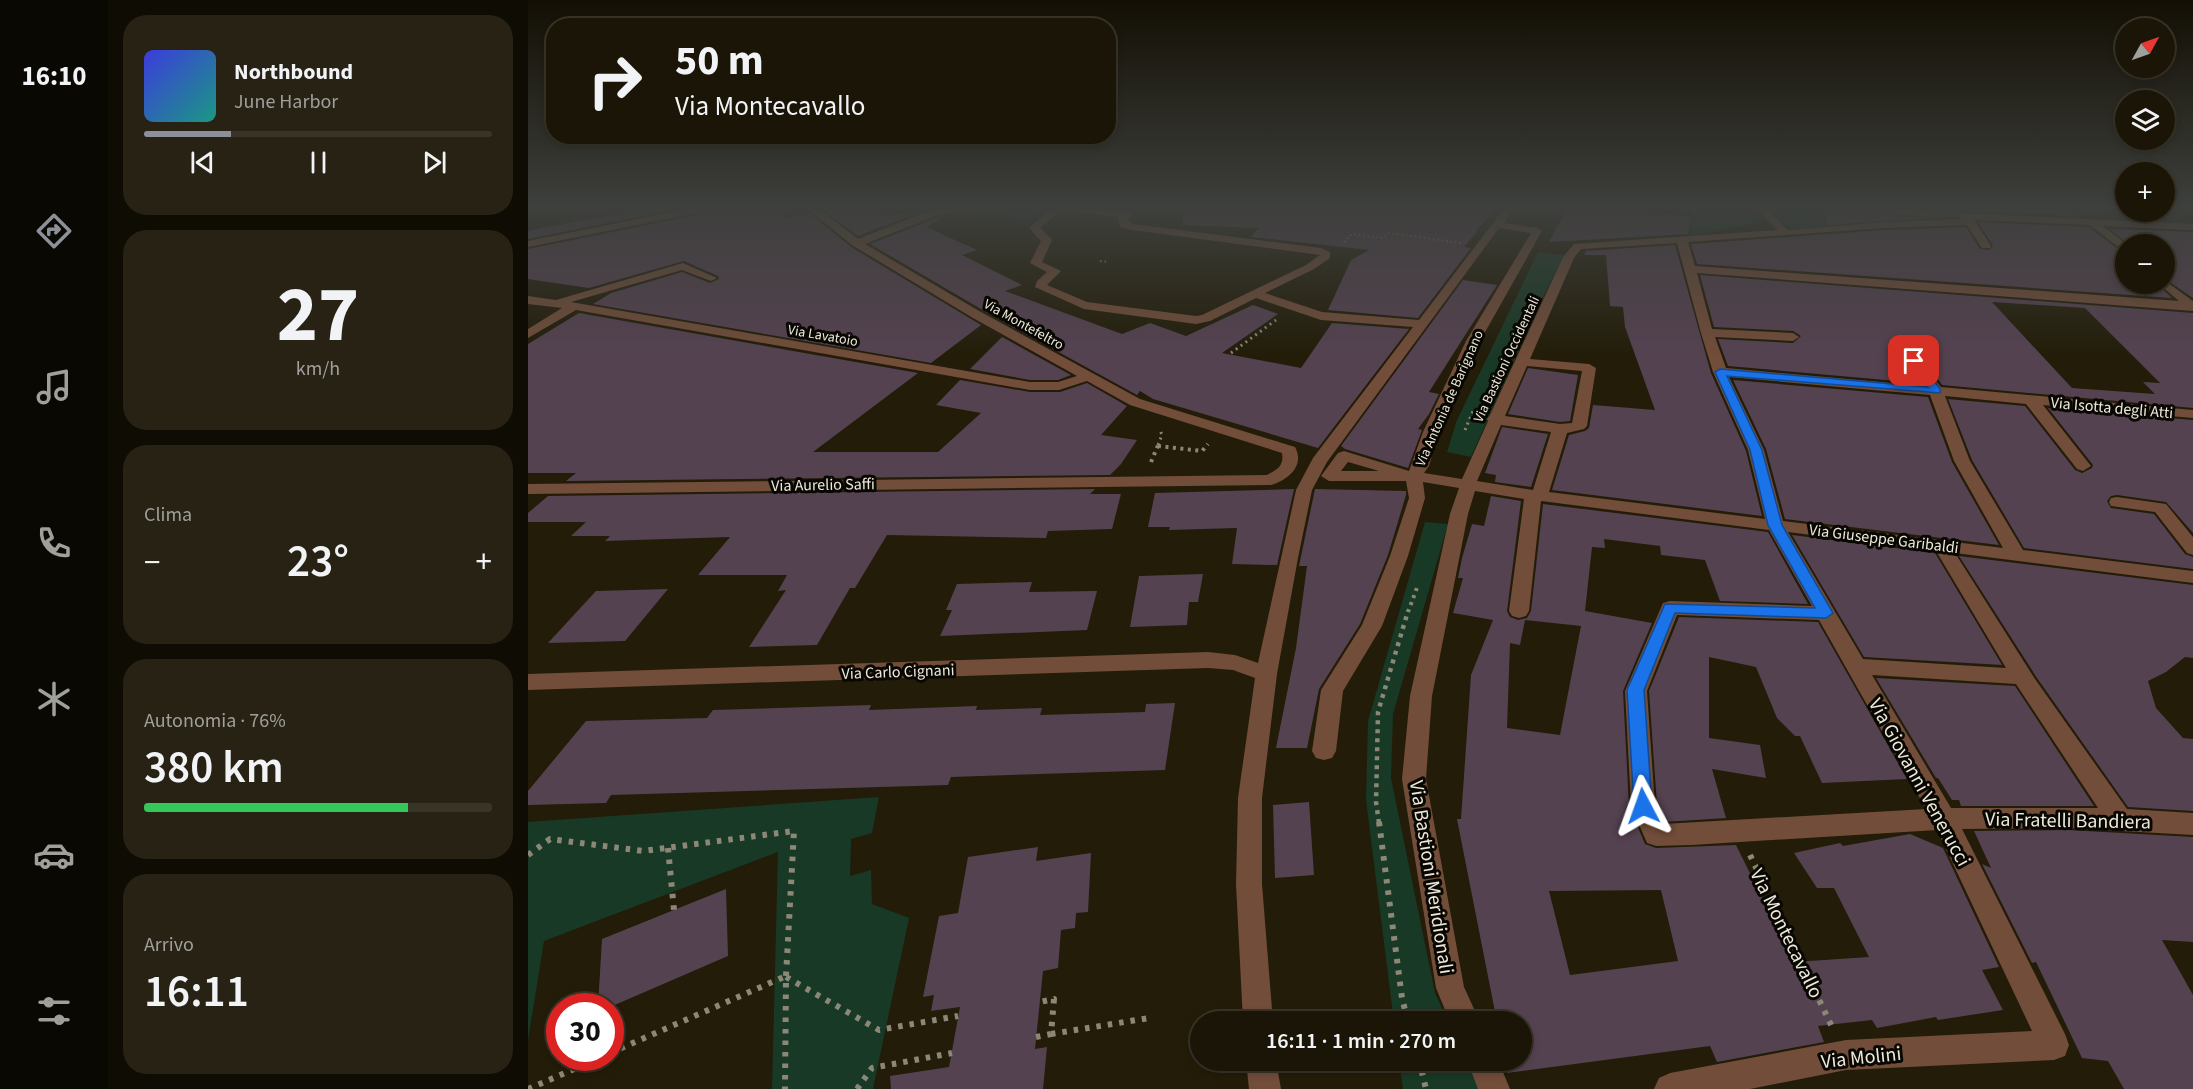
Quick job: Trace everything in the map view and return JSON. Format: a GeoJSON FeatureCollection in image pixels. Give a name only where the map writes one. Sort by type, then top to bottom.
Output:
{"type":"FeatureCollection","features":[{"type":"Feature","properties":{"kind":"street","name":"Via Montefeltro"},"geometry":{"type":"LineString","coordinates":[[880,257],[1087,377],[1135,402],[1184,416]]}},
{"type":"Feature","properties":{"kind":"street"},"geometry":{"type":"LineString","coordinates":[[1039,257],[1036,262],[1055,271],[1041,283],[1041,287],[1084,306],[1196,321],[1310,267],[1325,257]]}},
{"type":"Feature","properties":{"kind":"street"},"geometry":{"type":"LineString","coordinates":[[1257,1011],[1249,884],[1250,798],[1266,674],[1297,524],[1309,478],[1474,257]]}},
{"type":"Feature","properties":{"kind":"street","name":"Via Antonia de Barignano"},"geometry":{"type":"LineString","coordinates":[[1414,476],[1421,466],[1431,432],[1473,341],[1522,257]]}},
{"type":"Feature","properties":{"kind":"street","name":"Via Bastioni Occidentali"},"geometry":{"type":"LineString","coordinates":[[1470,479],[1494,419],[1524,362],[1569,257]]}},
{"type":"Feature","properties":{"kind":"street","name":"Via Giovanni Venerucci"},"geometry":{"type":"LineString","coordinates":[[1686,257],[1720,372],[1756,450],[1775,525],[1944,819],[2054,1045]]}},
{"type":"Feature","properties":{"kind":"street","name":"Via Lavatoio"},"geometry":{"type":"LineString","coordinates":[[553,303],[683,266],[711,278]]}},
{"type":"Feature","properties":{"kind":"street"},"geometry":{"type":"LineString","coordinates":[[1689,269],[2193,306]]}},
{"type":"Feature","properties":{"kind":"street"},"geometry":{"type":"LineString","coordinates":[[2040,282],[2054,296]]}},
{"type":"Feature","properties":{"kind":"street"},"geometry":{"type":"LineString","coordinates":[[2175,292],[2193,306]]}},
{"type":"Feature","properties":{"kind":"street"},"geometry":{"type":"LineString","coordinates":[[1255,294],[1321,316],[1422,324]]}},
{"type":"Feature","properties":{"kind":"street","name":"Via Lavatoio"},"geometry":{"type":"LineString","coordinates":[[528,300],[574,306],[1030,386],[1059,386],[1087,377]]}},
{"type":"Feature","properties":{"kind":"street"},"geometry":{"type":"LineString","coordinates":[[528,333],[574,306]]}},
{"type":"Feature","properties":{"kind":"street"},"geometry":{"type":"LineString","coordinates":[[1707,333],[1792,337]]}},
{"type":"Feature","properties":{"kind":"street"},"geometry":{"type":"LineString","coordinates":[[1914,361],[1936,391],[1962,461],[2016,554]]}},
{"type":"Feature","properties":{"kind":"street"},"geometry":{"type":"LineString","coordinates":[[1494,419],[1560,429],[1579,426],[1589,368],[1524,362]]}},
{"type":"Feature","properties":{"kind":"street","name":"Via Isotta degli Atti"},"geometry":{"type":"LineString","coordinates":[[1720,372],[2193,414]]}},
{"type":"Feature","properties":{"kind":"street","name":"Via Isotta degli Atti"},"geometry":{"type":"LineString","coordinates":[[2031,399],[2083,466]]}},
{"type":"Feature","properties":{"kind":"street","name":"Via Aurelio Saffi"},"geometry":{"type":"LineString","coordinates":[[531,491],[1118,480],[1271,480],[1287,470],[1291,460],[1288,450],[1184,416]]}},
{"type":"Feature","properties":{"kind":"street"},"geometry":{"type":"LineString","coordinates":[[1520,611],[1538,493],[1560,429]]}},
{"type":"Feature","properties":{"kind":"street","name":"Via Giuseppe Garibaldi"},"geometry":{"type":"LineString","coordinates":[[1329,476],[1414,476],[1470,479],[1538,493],[2193,577]]}},
{"type":"Feature","properties":{"kind":"street"},"geometry":{"type":"LineString","coordinates":[[1324,751],[1332,690],[1372,626],[1399,556],[1417,498],[1414,476]]}},
{"type":"Feature","properties":{"kind":"street","name":"Via Bastioni Meridionali"},"geometry":{"type":"LineString","coordinates":[[1460,1011],[1450,988],[1414,779],[1421,696],[1459,514],[1470,479]]}},
{"type":"Feature","properties":{"kind":"street"},"geometry":{"type":"LineString","coordinates":[[2117,502],[2160,508],[2193,549]]}},
{"type":"Feature","properties":{"kind":"street"},"geometry":{"type":"LineString","coordinates":[[1942,546],[1979,611],[2064,740],[2119,818]]}},
{"type":"Feature","properties":{"kind":"street"},"geometry":{"type":"LineString","coordinates":[[1826,613],[1670,608],[1636,690],[1643,806],[1656,835],[1944,819]]}},
{"type":"Feature","properties":{"kind":"street","name":"Via Carlo Cignani"},"geometry":{"type":"LineString","coordinates":[[528,682],[1208,660],[1235,663],[1266,674]]}},
{"type":"Feature","properties":{"kind":"street"},"geometry":{"type":"LineString","coordinates":[[1857,666],[2023,677]]}},
{"type":"Feature","properties":{"kind":"street","name":"Via Fratelli Bandiera"},"geometry":{"type":"LineString","coordinates":[[1944,819],[2119,818],[2193,824]]}},
{"type":"Feature","properties":{"kind":"street","name":"Via Molini"},"geometry":{"type":"LineString","coordinates":[[1670,1089],[1846,1055],[2054,1045]]}},
{"type":"Feature","properties":{"kind":"street"},"geometry":{"type":"LineString","coordinates":[[1263,1071],[1265,1089]]}},
{"type":"Feature","properties":{"kind":"street"},"geometry":{"type":"LineString","coordinates":[[1487,1071],[1494,1089]]}},
{"type":"Feature","properties":{"kind":"path"},"geometry":{"type":"LineString","coordinates":[[1100,261],[1109,262]]}},
{"type":"Feature","properties":{"kind":"path"},"geometry":{"type":"LineString","coordinates":[[1145,468],[1153,460],[1162,435],[1146,406]]}},
{"type":"Feature","properties":{"kind":"path"},"geometry":{"type":"LineString","coordinates":[[1158,447],[1202,451],[1214,439]]}},
{"type":"Feature","properties":{"kind":"path"},"geometry":{"type":"LineString","coordinates":[[528,855],[550,839],[643,851],[795,831],[786,976],[785,1089]]}},
{"type":"Feature","properties":{"kind":"path","name":"Via Montecavallo"},"geometry":{"type":"LineString","coordinates":[[1739,832],[1835,1033]]}},
{"type":"Feature","properties":{"kind":"path"},"geometry":{"type":"LineString","coordinates":[[669,848],[674,910]]}},
{"type":"Feature","properties":{"kind":"path"},"geometry":{"type":"LineString","coordinates":[[786,976],[879,1030],[958,1016]]}},
{"type":"Feature","properties":{"kind":"path"},"geometry":{"type":"LineString","coordinates":[[624,1047],[786,976]]}},
{"type":"Feature","properties":{"kind":"path"},"geometry":{"type":"LineString","coordinates":[[1040,1002],[1054,999],[1051,1034]]}},
{"type":"Feature","properties":{"kind":"path"},"geometry":{"type":"LineString","coordinates":[[1036,1037],[1149,1018]]}},
{"type":"Feature","properties":{"kind":"path"},"geometry":{"type":"LineString","coordinates":[[857,1089],[872,1068],[952,1053]]}},
{"type":"Feature","properties":{"kind":"path"},"geometry":{"type":"LineString","coordinates":[[528,1089],[570,1071]]}},
{"type":"Feature","properties":{"kind":"path"},"geometry":{"type":"LineString","coordinates":[[1422,1071],[1426,1089]]}},
{"type":"Feature","properties":{"kind":"green space"},"geometry":{"type":"Polygon","coordinates":[[[1536,257],[1563,257],[1471,457],[1447,452],[1457,420],[1536,257]]]}},
{"type":"Feature","properties":{"kind":"green space"},"geometry":{"type":"Polygon","coordinates":[[[1425,522],[1448,524],[1393,714],[1391,778],[1435,993],[1443,1011],[1393,1011],[1366,800],[1368,721],[1425,522]]]}},
{"type":"Feature","properties":{"kind":"green space"},"geometry":{"type":"Polygon","coordinates":[[[879,797],[872,833],[851,839],[850,876],[871,870],[872,904],[909,918],[873,1089],[772,1089],[778,852],[544,941],[528,1040],[528,822],[879,797]]]}},
{"type":"Feature","properties":{"kind":"green space"},"geometry":{"type":"Polygon","coordinates":[[[1400,1071],[1472,1071],[1481,1089],[1403,1089],[1400,1071]]]}},
{"type":"Feature","properties":{"kind":"building"},"geometry":{"type":"Polygon","coordinates":[[[528,257],[867,257],[981,325],[931,363],[593,304],[611,293],[682,272],[710,283],[719,279],[718,276],[684,261],[589,288],[528,279],[528,257]]]}},
{"type":"Feature","properties":{"kind":"building"},"geometry":{"type":"Polygon","coordinates":[[[892,257],[966,257],[1022,285],[1005,291],[1122,334],[1150,323],[1186,336],[1253,305],[1278,314],[1222,353],[1301,368],[1332,323],[1409,329],[1318,448],[1153,399],[1140,391],[1137,395],[1009,325],[998,312],[993,316],[892,257]]]}},
{"type":"Feature","properties":{"kind":"building"},"geometry":{"type":"Polygon","coordinates":[[[1357,257],[1464,257],[1418,318],[1328,310],[1351,260],[1357,257]]]}},
{"type":"Feature","properties":{"kind":"building"},"geometry":{"type":"Polygon","coordinates":[[[1606,257],[1678,257],[1711,373],[1746,451],[1762,516],[1552,490],[1569,435],[1589,428],[1593,405],[1655,410],[1625,327],[1623,307],[1610,306],[1606,257]]]}},
{"type":"Feature","properties":{"kind":"building"},"geometry":{"type":"Polygon","coordinates":[[[1695,257],[2115,257],[2115,294],[1697,264],[1695,257]]]}},
{"type":"Feature","properties":{"kind":"building"},"geometry":{"type":"Polygon","coordinates":[[[2175,257],[2193,257],[2193,298],[2175,286],[2175,257]]]}},
{"type":"Feature","properties":{"kind":"building"},"geometry":{"type":"Polygon","coordinates":[[[1700,275],[2193,313],[2193,408],[1942,385],[1921,357],[1914,355],[1905,361],[1920,383],[1728,366],[1718,339],[1793,343],[1801,336],[1793,331],[1714,327],[1700,275]],[[1992,302],[2072,388],[2155,394],[2143,382],[2160,383],[2085,308],[1992,302]]]}},
{"type":"Feature","properties":{"kind":"building"},"geometry":{"type":"Polygon","coordinates":[[[1463,280],[1497,285],[1429,392],[1439,394],[1418,429],[1422,430],[1408,468],[1345,449],[1341,446],[1463,280]]]}},
{"type":"Feature","properties":{"kind":"building"},"geometry":{"type":"Polygon","coordinates":[[[2116,294],[2168,294],[2172,298],[2116,294]]]}},
{"type":"Feature","properties":{"kind":"building"},"geometry":{"type":"Polygon","coordinates":[[[579,313],[918,373],[813,452],[938,452],[981,413],[936,405],[960,380],[1030,392],[1060,392],[1087,383],[1127,406],[1101,435],[1137,440],[1121,464],[1110,475],[566,481],[576,473],[528,473],[528,344],[579,313]]]}},
{"type":"Feature","properties":{"kind":"building"},"geometry":{"type":"Polygon","coordinates":[[[1002,337],[1071,375],[1058,380],[1030,380],[970,369],[1002,337]]]}},
{"type":"Feature","properties":{"kind":"building"},"geometry":{"type":"Polygon","coordinates":[[[1528,368],[1578,375],[1570,421],[1560,422],[1508,414],[1528,368]]]}},
{"type":"Feature","properties":{"kind":"building"},"geometry":{"type":"Polygon","coordinates":[[[1733,380],[1928,397],[1952,462],[1999,545],[1785,519],[1766,449],[1733,380]]]}},
{"type":"Feature","properties":{"kind":"building"},"geometry":{"type":"Polygon","coordinates":[[[1948,399],[2025,406],[2075,470],[2082,473],[2092,468],[2093,465],[2048,408],[2193,420],[2193,533],[2166,502],[2117,495],[2111,496],[2107,501],[2111,508],[2154,514],[2185,554],[2193,557],[2193,569],[2024,548],[1972,460],[1948,399]]]}},
{"type":"Feature","properties":{"kind":"building"},"geometry":{"type":"Polygon","coordinates":[[[1502,427],[1548,434],[1531,487],[1495,482],[1496,475],[1485,473],[1502,427]]]}},
{"type":"Feature","properties":{"kind":"building"},"geometry":{"type":"Polygon","coordinates":[[[1095,489],[1090,494],[1121,494],[1112,529],[1048,531],[1046,538],[887,535],[855,588],[850,588],[817,645],[749,647],[786,590],[778,591],[787,575],[698,575],[730,537],[605,541],[610,536],[571,536],[586,522],[528,522],[528,513],[548,496],[1095,489]]]}},
{"type":"Feature","properties":{"kind":"building"},"geometry":{"type":"Polygon","coordinates":[[[1294,489],[1277,565],[1232,564],[1237,528],[1169,530],[1170,527],[1148,527],[1155,493],[1294,489]]]}},
{"type":"Feature","properties":{"kind":"building"},"geometry":{"type":"Polygon","coordinates":[[[1315,489],[1406,491],[1406,495],[1388,555],[1360,624],[1319,689],[1307,748],[1276,748],[1296,648],[1307,566],[1299,566],[1315,489]]]}},
{"type":"Feature","properties":{"kind":"building"},"geometry":{"type":"Polygon","coordinates":[[[1491,496],[1521,501],[1507,611],[1510,617],[1518,620],[1527,618],[1531,611],[1543,504],[1768,532],[1808,604],[1720,601],[1705,560],[1661,555],[1660,546],[1604,539],[1605,548],[1592,547],[1585,611],[1652,623],[1623,691],[1629,806],[1645,844],[1656,848],[1736,845],[1794,962],[1869,957],[1834,888],[1817,888],[1794,853],[1840,843],[1843,846],[1910,834],[1943,848],[1999,967],[1982,970],[2003,1010],[1938,1020],[1936,1017],[1877,1028],[1872,1020],[1818,1026],[1824,1042],[1717,1062],[1710,1046],[1532,1070],[1532,1011],[1495,1011],[1457,819],[1461,819],[1471,675],[1493,620],[1453,613],[1463,578],[1458,578],[1462,558],[1472,524],[1484,526],[1491,496]],[[1525,620],[1520,645],[1510,643],[1507,728],[1560,735],[1581,626],[1525,620]],[[1661,890],[1549,891],[1570,975],[1678,961],[1661,890]]]}},
{"type":"Feature","properties":{"kind":"building"},"geometry":{"type":"Polygon","coordinates":[[[1792,535],[1935,553],[2002,665],[1864,657],[1792,535]]]}},
{"type":"Feature","properties":{"kind":"building"},"geometry":{"type":"Polygon","coordinates":[[[1959,556],[2193,585],[2193,658],[2185,657],[2166,672],[2148,681],[2156,708],[2183,738],[2193,739],[2193,811],[2128,807],[2037,678],[1959,556]]]}},
{"type":"Feature","properties":{"kind":"building"},"geometry":{"type":"Polygon","coordinates":[[[1203,574],[1198,602],[1189,602],[1187,625],[1130,627],[1139,576],[1203,574]]]}},
{"type":"Feature","properties":{"kind":"building"},"geometry":{"type":"Polygon","coordinates":[[[1032,582],[1029,592],[1097,591],[1087,630],[940,636],[952,610],[946,610],[957,584],[1032,582]]]}},
{"type":"Feature","properties":{"kind":"building"},"geometry":{"type":"Polygon","coordinates":[[[668,589],[625,641],[548,643],[596,591],[668,589]]]}},
{"type":"Feature","properties":{"kind":"building"},"geometry":{"type":"Polygon","coordinates":[[[1679,617],[1818,622],[1907,779],[1822,783],[1800,736],[1795,736],[1777,718],[1756,667],[1709,657],[1709,738],[1760,745],[1766,778],[1712,769],[1726,818],[1664,822],[1657,805],[1649,691],[1679,617]]]}},
{"type":"Feature","properties":{"kind":"building"},"geometry":{"type":"Polygon","coordinates":[[[1876,678],[2015,686],[2094,806],[1961,806],[1959,800],[1952,800],[1936,778],[1876,678]]]}},
{"type":"Feature","properties":{"kind":"building"},"geometry":{"type":"Polygon","coordinates":[[[1175,703],[1165,770],[951,777],[948,785],[611,795],[606,803],[528,805],[528,791],[586,721],[707,718],[713,710],[871,705],[869,710],[977,706],[976,710],[1042,708],[1040,715],[1145,712],[1146,704],[1175,703]]]}},
{"type":"Feature","properties":{"kind":"building"},"geometry":{"type":"Polygon","coordinates":[[[1309,802],[1314,875],[1275,878],[1273,805],[1309,802]]]}},
{"type":"Feature","properties":{"kind":"building"},"geometry":{"type":"Polygon","coordinates":[[[2068,830],[2193,837],[2193,942],[2162,940],[2193,995],[2193,1089],[2124,1089],[2108,1061],[2082,1058],[2036,962],[2032,963],[1982,864],[1991,868],[1974,831],[2068,830]]]}},
{"type":"Feature","properties":{"kind":"building"},"geometry":{"type":"Polygon","coordinates":[[[1038,847],[1036,861],[1091,853],[1088,912],[1076,913],[1075,928],[1061,930],[1058,968],[1043,971],[1035,1049],[1047,1047],[1043,1089],[891,1089],[890,1076],[949,1067],[960,1007],[931,1011],[934,995],[923,997],[939,916],[958,913],[968,857],[1038,847]]]}},
{"type":"Feature","properties":{"kind":"building"},"geometry":{"type":"Polygon","coordinates":[[[726,889],[728,956],[624,1001],[624,993],[599,993],[602,939],[726,889]]]}},
{"type":"Feature","properties":{"kind":"route"},"geometry":{"type":"LineString","coordinates":[[1643,806],[1636,690],[1670,608],[1826,613],[1775,525],[1756,450],[1720,372],[1936,391],[1914,361]]}}]}
